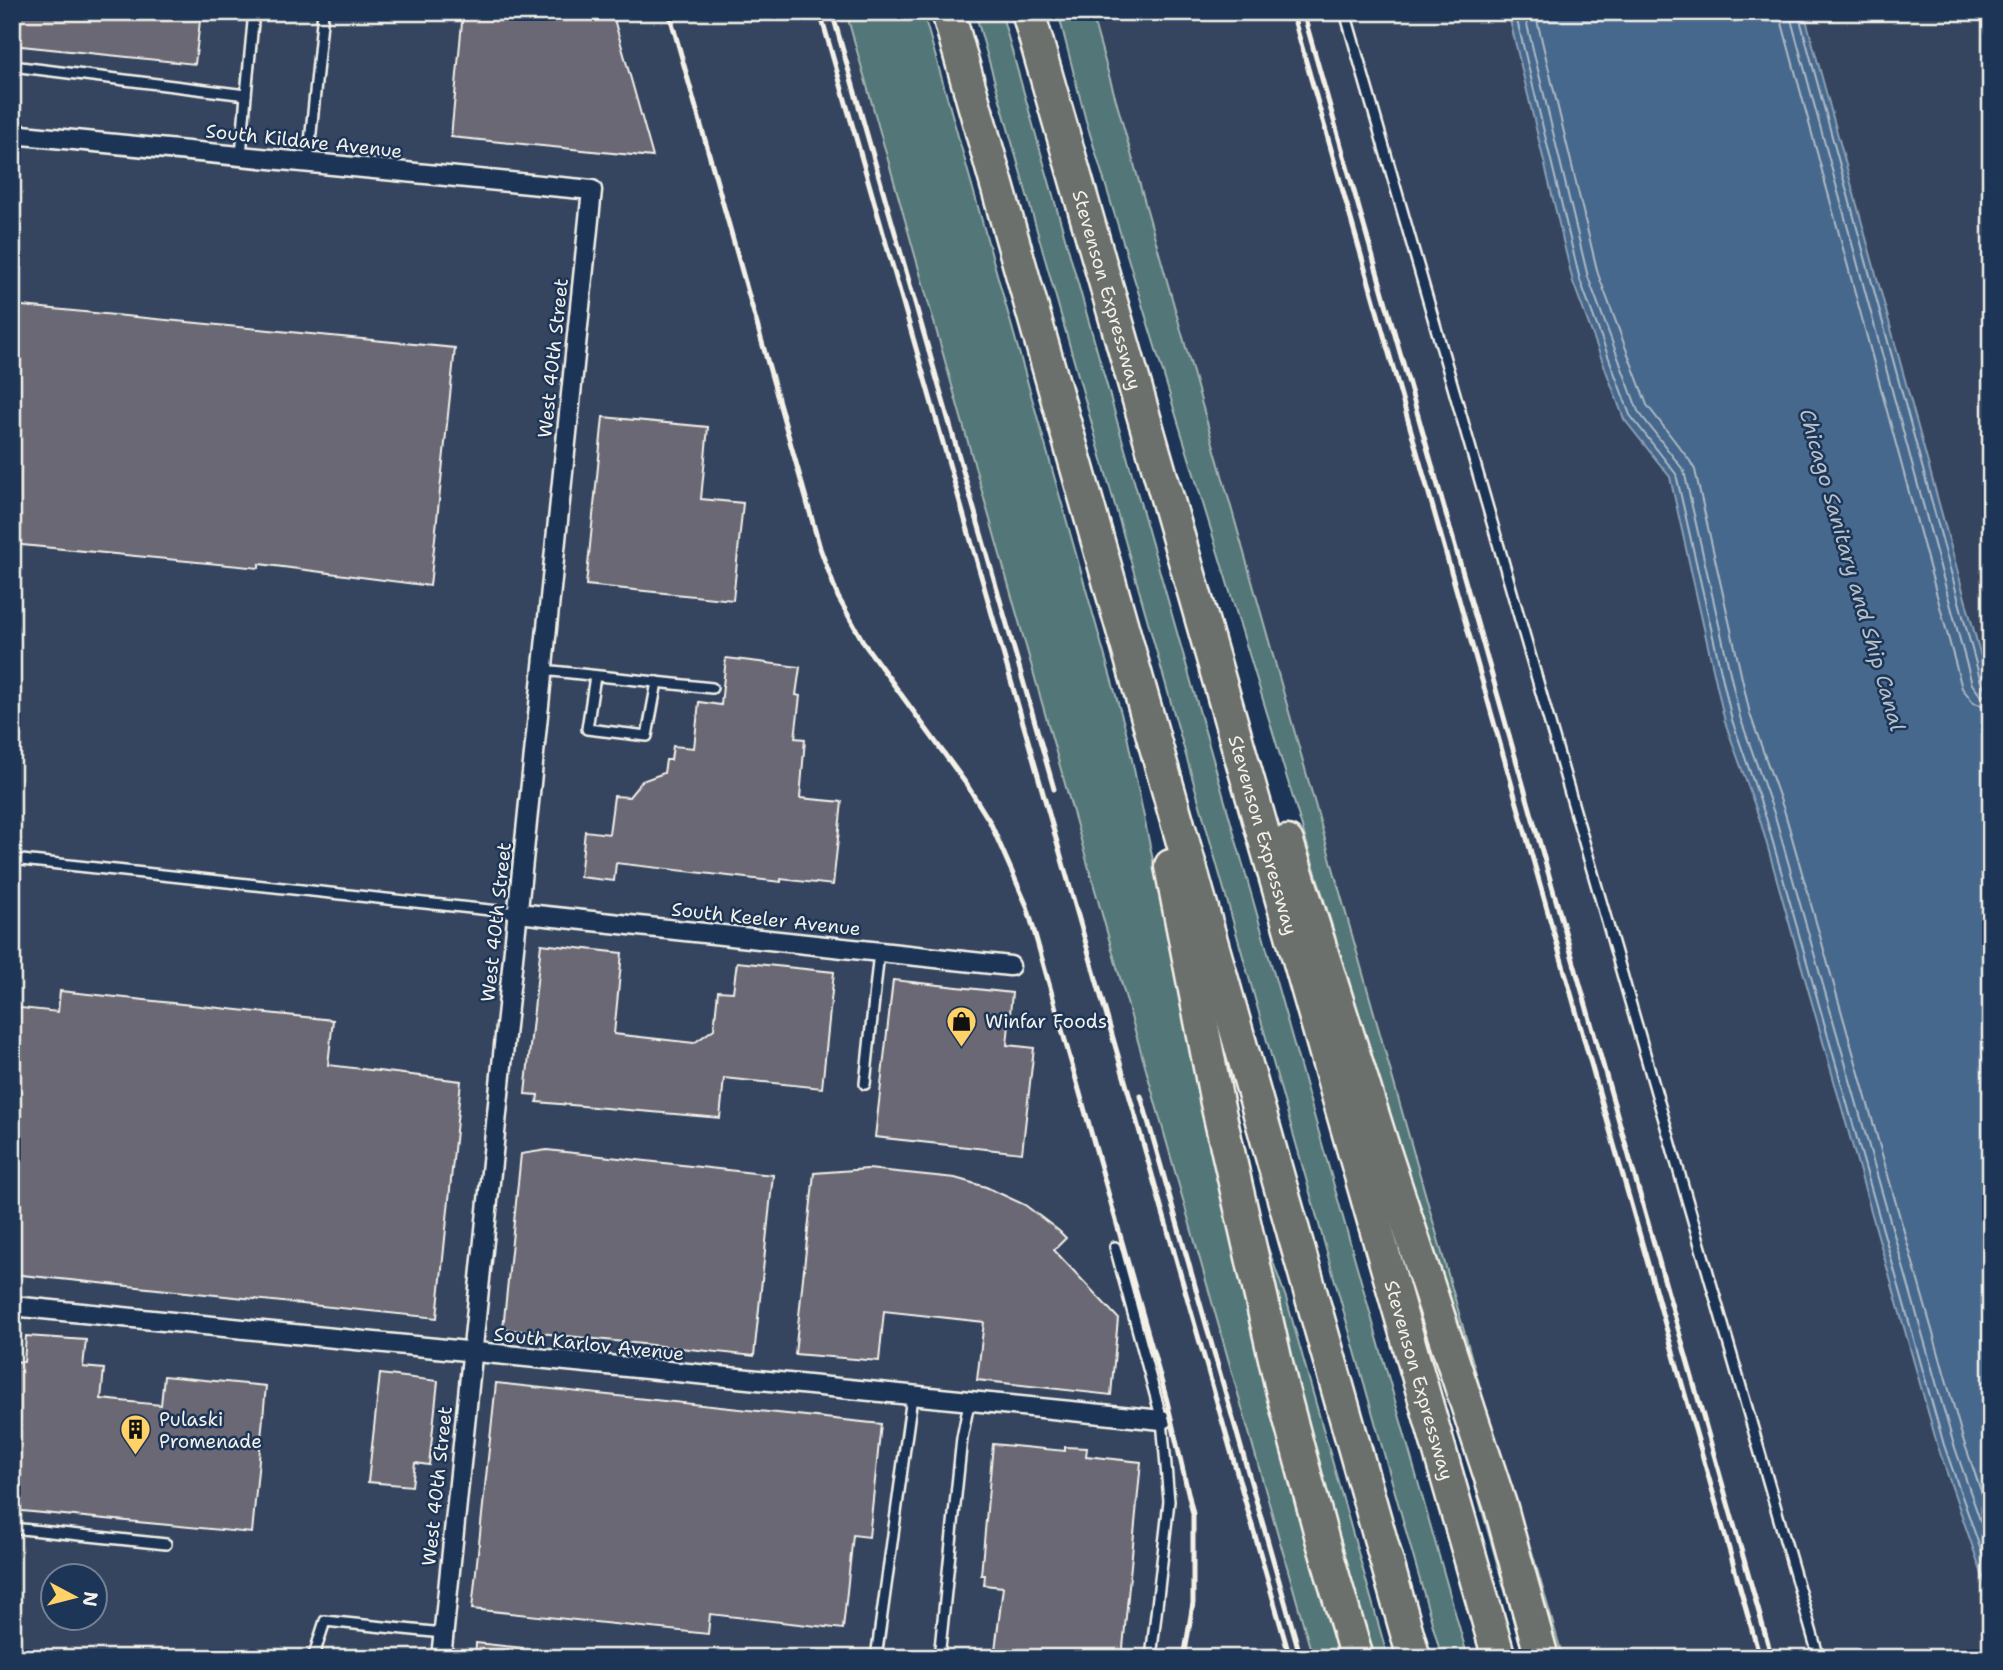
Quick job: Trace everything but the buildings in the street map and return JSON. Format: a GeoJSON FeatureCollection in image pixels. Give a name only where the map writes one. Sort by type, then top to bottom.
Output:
{"type":"FeatureCollection","features":[{"type":"Feature","properties":{"kind":"highway"},"geometry":{"type":"LineString","coordinates":[[948,12],[1415,1658]]}},
{"type":"Feature","properties":{"kind":"highway","name":"Stevenson Expressway"},"geometry":{"type":"LineString","coordinates":[[1028,12],[1499,1658]]}},
{"type":"Feature","properties":{"kind":"highway"},"geometry":{"type":"LineString","coordinates":[[1211,652],[1270,789],[1388,1164],[1501,1508],[1542,1658]]}},
{"type":"Feature","properties":{"kind":"highway"},"geometry":{"type":"LineString","coordinates":[[1151,726],[1172,873],[1217,1103],[1282,1389],[1355,1652]]}},
{"type":"Feature","properties":{"kind":"street","name":"South Kildare Avenue"},"geometry":{"type":"LineString","coordinates":[[12,134],[592,190]]}},
{"type":"Feature","properties":{"kind":"street","name":"West 40th Street"},"geometry":{"type":"LineString","coordinates":[[441,1658],[592,190]]}},
{"type":"Feature","properties":{"kind":"street","name":"South Keeler Avenue"},"geometry":{"type":"LineString","coordinates":[[518,912],[1010,966]]}},
{"type":"Feature","properties":{"kind":"street","name":"South Karlov Avenue"},"geometry":{"type":"LineString","coordinates":[[12,1306],[969,1403],[1162,1420]]}},
{"type":"Feature","properties":{"kind":"lane"},"geometry":{"type":"LineString","coordinates":[[241,156],[254,12]]}},
{"type":"Feature","properties":{"kind":"lane"},"geometry":{"type":"LineString","coordinates":[[308,163],[323,12]]}},
{"type":"Feature","properties":{"kind":"lane"},"geometry":{"type":"LineString","coordinates":[[1345,12],[1819,1658]]}},
{"type":"Feature","properties":{"kind":"lane"},"geometry":{"type":"LineString","coordinates":[[12,66],[246,95]]}},
{"type":"Feature","properties":{"kind":"lane"},"geometry":{"type":"LineString","coordinates":[[543,670],[712,688]]}},
{"type":"Feature","properties":{"kind":"lane"},"geometry":{"type":"LineString","coordinates":[[595,676],[587,729],[647,736],[657,682]]}},
{"type":"Feature","properties":{"kind":"lane"},"geometry":{"type":"LineString","coordinates":[[12,859],[518,912]]}},
{"type":"Feature","properties":{"kind":"lane"},"geometry":{"type":"LineString","coordinates":[[864,1084],[880,952]]}},
{"type":"Feature","properties":{"kind":"lane"},"geometry":{"type":"LineString","coordinates":[[1115,1247],[1162,1420],[1169,1501],[1151,1658]]}},
{"type":"Feature","properties":{"kind":"lane"},"geometry":{"type":"LineString","coordinates":[[876,1658],[912,1397]]}},
{"type":"Feature","properties":{"kind":"lane"},"geometry":{"type":"LineString","coordinates":[[939,1658],[961,1438],[969,1403]]}},
{"type":"Feature","properties":{"kind":"lane"},"geometry":{"type":"LineString","coordinates":[[12,1528],[166,1544]]}},
{"type":"Feature","properties":{"kind":"lane"},"geometry":{"type":"LineString","coordinates":[[313,1658],[325,1621],[443,1633]]}},
{"type":"Feature","properties":{"kind":"shaded area"},"geometry":{"type":"Polygon","coordinates":[[[12,12],[846,12],[1313,1658],[12,1658],[12,12]]]}},
{"type":"Feature","properties":{"kind":"shaded area"},"geometry":{"type":"Polygon","coordinates":[[[1091,12],[1508,12],[1573,282],[1624,419],[1670,477],[1725,722],[1760,820],[1938,1447],[1991,1600],[1991,1658],[1563,1658],[1531,1548],[1524,1543],[1091,12]]]}},
{"type":"Feature","properties":{"kind":"shaded area"},"geometry":{"type":"Polygon","coordinates":[[[1804,12],[1991,12],[1991,693],[1807,21],[1804,12]]]}},
{"type":"Feature","properties":{"kind":"green space"},"geometry":{"type":"Polygon","coordinates":[[[846,12],[923,12],[1126,731],[1168,932],[1344,1658],[1313,1658],[846,12]]]}},
{"type":"Feature","properties":{"kind":"green space"},"geometry":{"type":"Polygon","coordinates":[[[975,12],[1001,12],[1468,1658],[1442,1658],[975,12]]]}},
{"type":"Feature","properties":{"kind":"green space"},"geometry":{"type":"Polygon","coordinates":[[[1058,12],[1091,12],[1524,1543],[1531,1548],[1563,1658],[1556,1658],[1086,121],[1058,12]]]}},
{"type":"Feature","properties":{"kind":"green space"},"geometry":{"type":"Polygon","coordinates":[[[1252,1203],[1286,1298],[1388,1658],[1371,1658],[1317,1466],[1252,1203]]]}},
{"type":"Feature","properties":{"kind":"green space"},"geometry":{"type":"Polygon","coordinates":[[[1449,1394],[1533,1658],[1524,1658],[1449,1394]]]}},
{"type":"Feature","properties":{"kind":"water","name":"Chicago Sanitary and Ship Canal"},"geometry":{"type":"Polygon","coordinates":[[[1508,12],[1804,12],[1991,693],[1991,1600],[1938,1447],[1760,820],[1725,722],[1670,477],[1624,419],[1573,282],[1508,12]]]}},
{"type":"Feature","properties":{"kind":"railway"},"geometry":{"type":"LineString","coordinates":[[669,12],[820,548],[838,597],[865,645],[967,785],[990,822],[1027,906],[1167,1401],[1193,1514],[1193,1603],[1184,1658]]}},
{"type":"Feature","properties":{"kind":"railway"},"geometry":{"type":"LineString","coordinates":[[820,12],[1290,1658]]}},
{"type":"Feature","properties":{"kind":"railway"},"geometry":{"type":"LineString","coordinates":[[832,12],[1054,789]]}},
{"type":"Feature","properties":{"kind":"railway"},"geometry":{"type":"LineString","coordinates":[[1292,12],[1760,1658]]}},
{"type":"Feature","properties":{"kind":"railway"},"geometry":{"type":"LineString","coordinates":[[1303,12],[1772,1658]]}},
{"type":"Feature","properties":{"kind":"railway"},"geometry":{"type":"LineString","coordinates":[[1141,1096],[1301,1658]]}},
{"type":"Feature","properties":{"kind":"place","name":"Winfar Foods"},"geometry":{"type":"Point","coordinates":[962,1048]}},
{"type":"Feature","properties":{"kind":"place","name":"Pulaski Promenade"},"geometry":{"type":"Point","coordinates":[136,1457]}}]}
